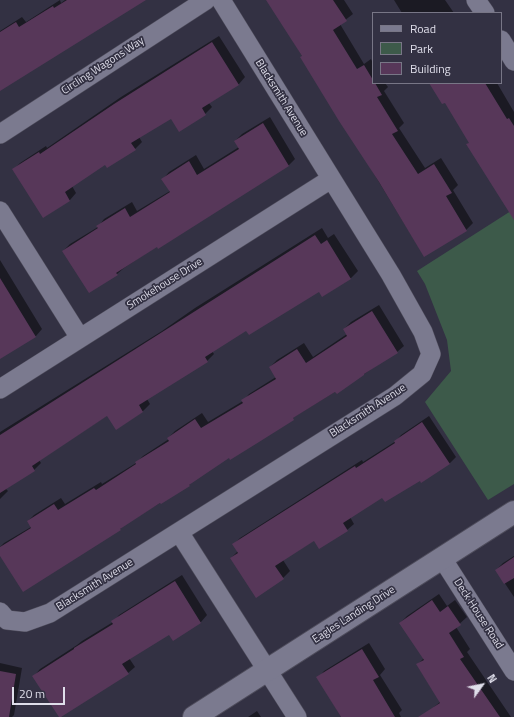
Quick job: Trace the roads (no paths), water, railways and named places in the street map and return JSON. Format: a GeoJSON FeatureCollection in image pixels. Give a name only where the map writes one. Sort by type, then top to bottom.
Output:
{"type":"FeatureCollection","features":[{"type":"Feature","properties":{"kind":"street","name":"Circling Wagons Way"},"geometry":{"type":"LineString","coordinates":[[0,134],[206,0]]}},
{"type":"Feature","properties":{"kind":"street","name":"Blacksmith Avenue"},"geometry":{"type":"LineString","coordinates":[[0,612],[7,620],[25,622],[50,613],[395,396],[422,374],[431,354],[423,332],[391,275],[221,0]]}},
{"type":"Feature","properties":{"kind":"street"},"geometry":{"type":"LineString","coordinates":[[476,0],[483,12]]}},
{"type":"Feature","properties":{"kind":"street"},"geometry":{"type":"LineString","coordinates":[[502,42],[514,61]]}},
{"type":"Feature","properties":{"kind":"street","name":"Smokehouse Drive"},"geometry":{"type":"LineString","coordinates":[[0,389],[331,179]]}},
{"type":"Feature","properties":{"kind":"street"},"geometry":{"type":"LineString","coordinates":[[0,211],[80,338]]}},
{"type":"Feature","properties":{"kind":"street","name":"Eagles Landing Drive"},"geometry":{"type":"LineString","coordinates":[[194,717],[514,512]]}},
{"type":"Feature","properties":{"kind":"street"},"geometry":{"type":"LineString","coordinates":[[179,532],[297,717]]}},
{"type":"Feature","properties":{"kind":"street","name":"Deck House Road"},"geometry":{"type":"LineString","coordinates":[[442,558],[514,670]]}}]}
